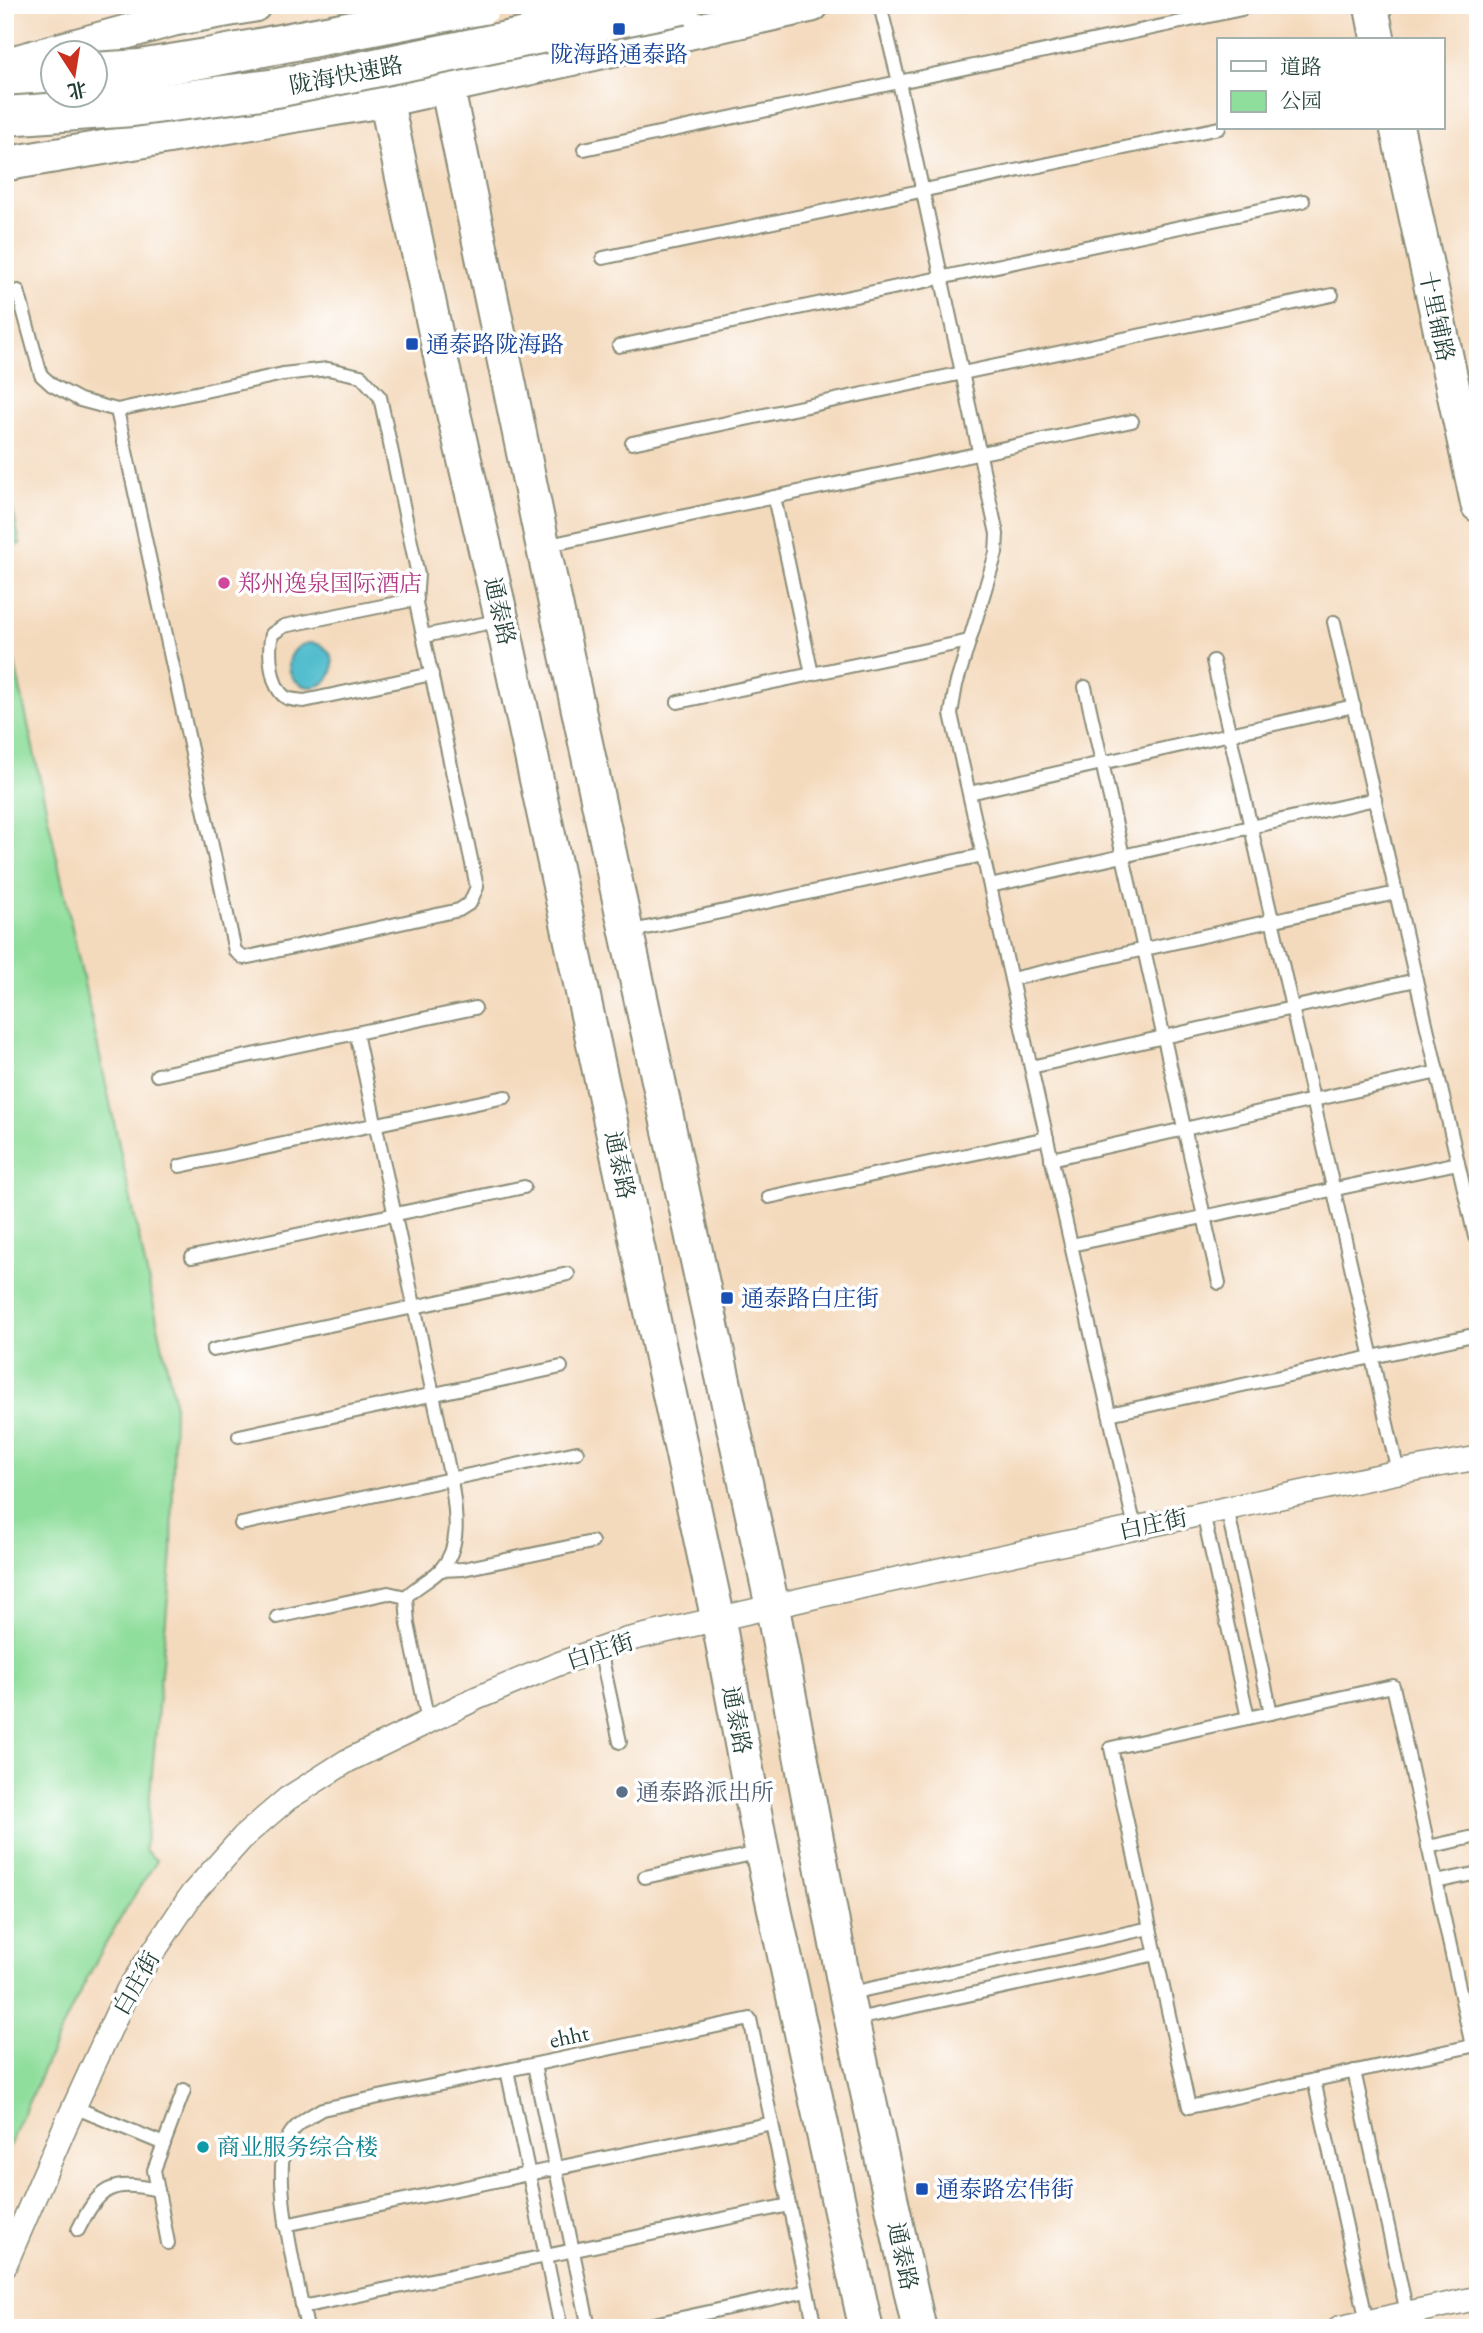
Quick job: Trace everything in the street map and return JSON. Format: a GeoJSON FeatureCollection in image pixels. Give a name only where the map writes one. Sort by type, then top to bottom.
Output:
{"type":"FeatureCollection","features":[{"type":"Feature","properties":{"kind":"highway","name":"陇海快速路"},"geometry":{"type":"LineString","coordinates":[[108,71],[140,69],[207,58],[482,5]]}},
{"type":"Feature","properties":{"kind":"highway","name":"陇海快速路"},"geometry":{"type":"LineString","coordinates":[[5,116],[133,107],[277,88],[682,5]]}},
{"type":"Feature","properties":{"kind":"highway"},"geometry":{"type":"LineString","coordinates":[[5,78],[38,76]]}},
{"type":"Feature","properties":{"kind":"street"},"geometry":{"type":"LineString","coordinates":[[5,65],[174,19],[254,5]]}},
{"type":"Feature","properties":{"kind":"street","name":"通泰路"},"geometry":{"type":"LineString","coordinates":[[360,5],[386,100],[443,368],[502,620],[718,1619],[762,1852],[866,2328]]}},
{"type":"Feature","properties":{"kind":"street","name":"通泰路"},"geometry":{"type":"LineString","coordinates":[[429,5],[772,1605],[849,2007],[919,2328]]}},
{"type":"Feature","properties":{"kind":"street"},"geometry":{"type":"LineString","coordinates":[[5,164],[386,100],[812,5]]}},
{"type":"Feature","properties":{"kind":"street"},"geometry":{"type":"LineString","coordinates":[[773,13],[833,5]]}},
{"type":"Feature","properties":{"kind":"street"},"geometry":{"type":"LineString","coordinates":[[1371,5],[1378,38]]}},
{"type":"Feature","properties":{"kind":"street","name":"十里铺路"},"geometry":{"type":"LineString","coordinates":[[1397,130],[1478,505]]}},
{"type":"Feature","properties":{"kind":"street","name":"白庄街"},"geometry":{"type":"LineString","coordinates":[[5,2264],[128,1990],[192,1894],[244,1836],[287,1799],[337,1768],[428,1721],[546,1669],[626,1640],[772,1605],[1398,1472],[1478,1458]]}},
{"type":"Feature","properties":{"kind":"street"},"geometry":{"type":"LineString","coordinates":[[1339,2328],[1478,2298]]}},
{"type":"Feature","properties":{"kind":"lane"},"geometry":{"type":"LineString","coordinates":[[880,5],[997,534],[996,553],[956,685],[951,714],[1135,1528]]}},
{"type":"Feature","properties":{"kind":"lane"},"geometry":{"type":"LineString","coordinates":[[584,149],[1242,9]]}},
{"type":"Feature","properties":{"kind":"lane"},"geometry":{"type":"LineString","coordinates":[[603,258],[1217,128]]}},
{"type":"Feature","properties":{"kind":"lane"},"geometry":{"type":"LineString","coordinates":[[619,346],[1303,201]]}},
{"type":"Feature","properties":{"kind":"lane"},"geometry":{"type":"LineString","coordinates":[[18,291],[41,375],[52,386],[80,400],[117,410],[283,374],[328,369],[361,376],[380,397],[418,575],[417,599],[424,636],[477,887],[470,903],[459,910],[243,958],[235,951],[117,410]]}},
{"type":"Feature","properties":{"kind":"lane"},"geometry":{"type":"LineString","coordinates":[[632,443],[1332,295]]}},
{"type":"Feature","properties":{"kind":"lane"},"geometry":{"type":"LineString","coordinates":[[543,546],[1132,421]]}},
{"type":"Feature","properties":{"kind":"lane"},"geometry":{"type":"LineString","coordinates":[[774,497],[812,674]]}},
{"type":"Feature","properties":{"kind":"lane"},"geometry":{"type":"LineString","coordinates":[[417,599],[284,626],[272,634],[268,650],[276,687],[287,698],[304,701],[432,674]]}},
{"type":"Feature","properties":{"kind":"lane"},"geometry":{"type":"LineString","coordinates":[[424,636],[502,620]]}},
{"type":"Feature","properties":{"kind":"lane"},"geometry":{"type":"LineString","coordinates":[[1334,622],[1475,1237]]}},
{"type":"Feature","properties":{"kind":"lane"},"geometry":{"type":"LineString","coordinates":[[678,702],[970,641]]}},
{"type":"Feature","properties":{"kind":"lane"},"geometry":{"type":"LineString","coordinates":[[1213,661],[1398,1472]]}},
{"type":"Feature","properties":{"kind":"lane"},"geometry":{"type":"LineString","coordinates":[[1085,687],[1219,1283]]}},
{"type":"Feature","properties":{"kind":"lane"},"geometry":{"type":"LineString","coordinates":[[969,793],[1354,706]]}},
{"type":"Feature","properties":{"kind":"lane"},"geometry":{"type":"LineString","coordinates":[[990,886],[1375,799]]}},
{"type":"Feature","properties":{"kind":"lane"},"geometry":{"type":"LineString","coordinates":[[628,932],[983,855]]}},
{"type":"Feature","properties":{"kind":"lane"},"geometry":{"type":"LineString","coordinates":[[1011,979],[1396,893]]}},
{"type":"Feature","properties":{"kind":"lane"},"geometry":{"type":"LineString","coordinates":[[1031,1067],[1416,980]]}},
{"type":"Feature","properties":{"kind":"lane"},"geometry":{"type":"LineString","coordinates":[[157,1075],[475,1008]]}},
{"type":"Feature","properties":{"kind":"lane"},"geometry":{"type":"LineString","coordinates":[[356,1033],[451,1479],[456,1523],[453,1550],[441,1570],[406,1597]]}},
{"type":"Feature","properties":{"kind":"lane"},"geometry":{"type":"LineString","coordinates":[[1051,1159],[1438,1072]]}},
{"type":"Feature","properties":{"kind":"lane"},"geometry":{"type":"LineString","coordinates":[[180,1166],[505,1097]]}},
{"type":"Feature","properties":{"kind":"lane"},"geometry":{"type":"LineString","coordinates":[[769,1196],[1047,1138]]}},
{"type":"Feature","properties":{"kind":"lane"},"geometry":{"type":"LineString","coordinates":[[1071,1245],[1458,1163]]}},
{"type":"Feature","properties":{"kind":"lane"},"geometry":{"type":"LineString","coordinates":[[192,1257],[524,1186]]}},
{"type":"Feature","properties":{"kind":"lane"},"geometry":{"type":"LineString","coordinates":[[213,1350],[568,1274]]}},
{"type":"Feature","properties":{"kind":"lane"},"geometry":{"type":"LineString","coordinates":[[1109,1414],[1478,1334]]}},
{"type":"Feature","properties":{"kind":"lane"},"geometry":{"type":"LineString","coordinates":[[239,1436],[561,1367]]}},
{"type":"Feature","properties":{"kind":"lane"},"geometry":{"type":"LineString","coordinates":[[241,1524],[577,1452]]}},
{"type":"Feature","properties":{"kind":"lane"},"geometry":{"type":"LineString","coordinates":[[1227,1508],[1271,1713]]}},
{"type":"Feature","properties":{"kind":"lane"},"geometry":{"type":"LineString","coordinates":[[1203,1513],[1248,1718]]}},
{"type":"Feature","properties":{"kind":"lane"},"geometry":{"type":"LineString","coordinates":[[441,1570],[463,1569],[592,1542]]}},
{"type":"Feature","properties":{"kind":"lane"},"geometry":{"type":"LineString","coordinates":[[277,1617],[388,1593],[406,1597]]}},
{"type":"Feature","properties":{"kind":"lane"},"geometry":{"type":"LineString","coordinates":[[406,1597],[408,1624],[428,1721]]}},
{"type":"Feature","properties":{"kind":"lane"},"geometry":{"type":"LineString","coordinates":[[600,1650],[620,1742]]}},
{"type":"Feature","properties":{"kind":"lane"},"geometry":{"type":"LineString","coordinates":[[1393,1686],[1472,2046],[1189,2107],[1111,1748],[1248,1718],[1393,1686]]}},
{"type":"Feature","properties":{"kind":"lane"},"geometry":{"type":"LineString","coordinates":[[1428,1847],[1478,1836]]}},
{"type":"Feature","properties":{"kind":"lane"},"geometry":{"type":"LineString","coordinates":[[645,1877],[762,1852]]}},
{"type":"Feature","properties":{"kind":"lane"},"geometry":{"type":"LineString","coordinates":[[1436,1882],[1478,1873]]}},
{"type":"Feature","properties":{"kind":"lane"},"geometry":{"type":"LineString","coordinates":[[849,2007],[1150,1928]]}},
{"type":"Feature","properties":{"kind":"lane"},"geometry":{"type":"LineString","coordinates":[[849,2007],[1156,1954]]}},
{"type":"Feature","properties":{"kind":"lane","name":"ehht"},"geometry":{"type":"LineString","coordinates":[[307,2328],[285,2225],[282,2163],[288,2137],[305,2119],[322,2109],[750,2019],[815,2328]]}},
{"type":"Feature","properties":{"kind":"lane"},"geometry":{"type":"LineString","coordinates":[[534,2065],[589,2328]]}},
{"type":"Feature","properties":{"kind":"lane"},"geometry":{"type":"LineString","coordinates":[[507,2070],[561,2328]]}},
{"type":"Feature","properties":{"kind":"lane"},"geometry":{"type":"LineString","coordinates":[[1354,2071],[1406,2313]]}},
{"type":"Feature","properties":{"kind":"lane"},"geometry":{"type":"LineString","coordinates":[[1314,2080],[1367,2322]]}},
{"type":"Feature","properties":{"kind":"lane"},"geometry":{"type":"LineString","coordinates":[[169,2243],[154,2170],[184,2090]]}},
{"type":"Feature","properties":{"kind":"lane"},"geometry":{"type":"LineString","coordinates":[[74,2107],[164,2144]]}},
{"type":"Feature","properties":{"kind":"lane"},"geometry":{"type":"LineString","coordinates":[[285,2225],[772,2123]]}},
{"type":"Feature","properties":{"kind":"lane"},"geometry":{"type":"LineString","coordinates":[[78,2231],[91,2203],[102,2192],[136,2185],[158,2190]]}},
{"type":"Feature","properties":{"kind":"lane"},"geometry":{"type":"LineString","coordinates":[[302,2307],[789,2205]]}},
{"type":"Feature","properties":{"kind":"lane"},"geometry":{"type":"LineString","coordinates":[[635,2328],[807,2291]]}},
{"type":"Feature","properties":{"kind":"green space"},"geometry":{"type":"Polygon","coordinates":[[[5,474],[20,544],[5,548],[5,474]]]}},
{"type":"Feature","properties":{"kind":"green space"},"geometry":{"type":"Polygon","coordinates":[[[5,618],[174,1399],[172,1553],[145,1850],[157,1861],[93,1967],[5,2156],[5,618]]]}},
{"type":"Feature","properties":{"kind":"water"},"geometry":{"type":"Polygon","coordinates":[[[311,643],[320,644],[327,649],[332,656],[332,674],[327,681],[320,686],[311,687],[302,686],[295,681],[290,674],[289,665],[290,656],[295,649],[302,644],[311,643]]]}},
{"type":"Feature","properties":{"kind":"place","name":"陇海路通泰路"},"geometry":{"type":"Point","coordinates":[619,29]}},
{"type":"Feature","properties":{"kind":"place","name":"通泰路陇海路"},"geometry":{"type":"Point","coordinates":[412,344]}},
{"type":"Feature","properties":{"kind":"place","name":"郑州逸泉国际酒店"},"geometry":{"type":"Point","coordinates":[224,583]}},
{"type":"Feature","properties":{"kind":"place","name":"通泰路白庄街"},"geometry":{"type":"Point","coordinates":[727,1298]}},
{"type":"Feature","properties":{"kind":"place","name":"通泰路派出所"},"geometry":{"type":"Point","coordinates":[622,1792]}},
{"type":"Feature","properties":{"kind":"place","name":"商业服务综合楼"},"geometry":{"type":"Point","coordinates":[203,2147]}},
{"type":"Feature","properties":{"kind":"place","name":"通泰路宏伟街"},"geometry":{"type":"Point","coordinates":[922,2189]}}]}
